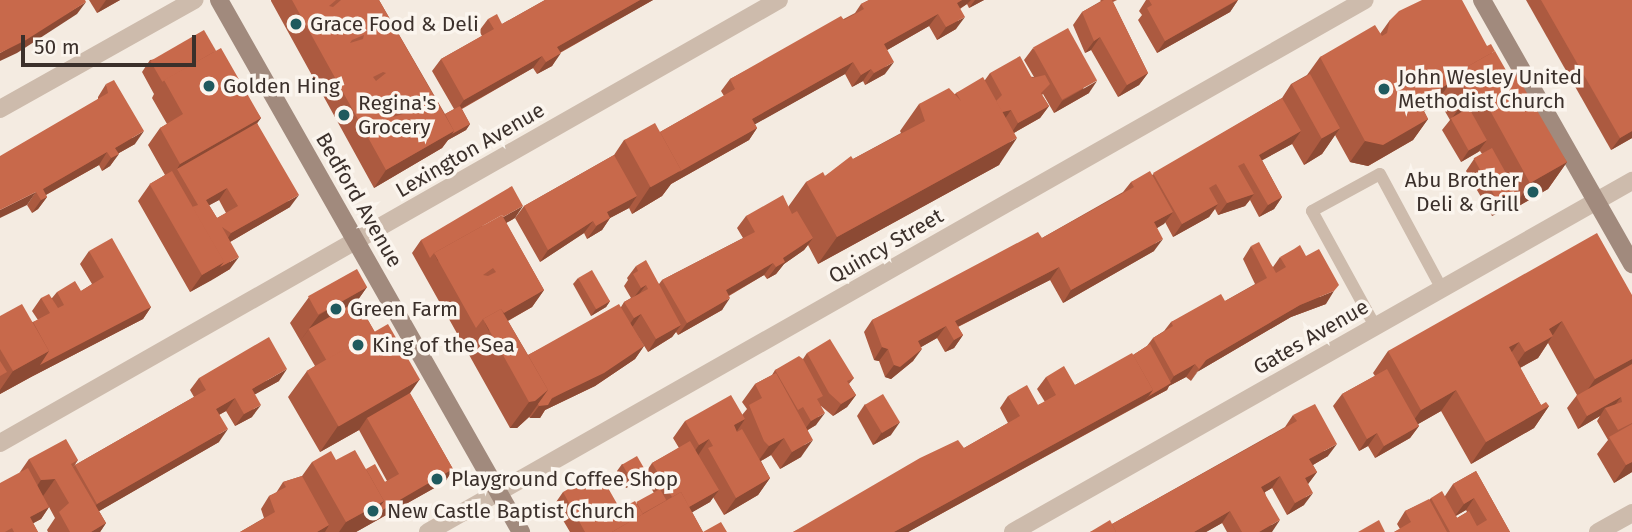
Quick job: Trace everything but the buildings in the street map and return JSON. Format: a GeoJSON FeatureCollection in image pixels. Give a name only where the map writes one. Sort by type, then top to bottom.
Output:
{"type":"FeatureCollection","features":[{"type":"Feature","properties":{"kind":"main road","name":"Bedford Avenue"},"geometry":{"type":"LineString","coordinates":[[219,0],[521,532]]}},
{"type":"Feature","properties":{"kind":"main road"},"geometry":{"type":"LineString","coordinates":[[1482,0],[1632,264]]}},
{"type":"Feature","properties":{"kind":"street"},"geometry":{"type":"LineString","coordinates":[[0,109],[194,0]]}},
{"type":"Feature","properties":{"kind":"street","name":"Lexington Avenue"},"geometry":{"type":"LineString","coordinates":[[0,443],[779,0]]}},
{"type":"Feature","properties":{"kind":"street","name":"Quincy Street"},"geometry":{"type":"LineString","coordinates":[[428,532],[1365,0]]}},
{"type":"Feature","properties":{"kind":"street","name":"Gates Avenue"},"geometry":{"type":"LineString","coordinates":[[1013,532],[1632,181]]}},
{"type":"Feature","properties":{"kind":"street"},"geometry":{"type":"LineString","coordinates":[[1598,532],[1632,513]]}},
{"type":"Feature","properties":{"kind":"lane"},"geometry":{"type":"LineString","coordinates":[[1376,326],[1312,211],[1380,174],[1442,289]]}},
{"type":"Feature","properties":{"kind":"place","name":"Grace Food & Deli"},"geometry":{"type":"Point","coordinates":[296,24]}},
{"type":"Feature","properties":{"kind":"place","name":"Golden Hing"},"geometry":{"type":"Point","coordinates":[209,86]}},
{"type":"Feature","properties":{"kind":"place","name":"John Wesley United Methodist Church"},"geometry":{"type":"Point","coordinates":[1384,89]}},
{"type":"Feature","properties":{"kind":"place","name":"Regina's Grocery"},"geometry":{"type":"Point","coordinates":[344,115]}},
{"type":"Feature","properties":{"kind":"place","name":"Abu Brother Deli & Grill"},"geometry":{"type":"Point","coordinates":[1533,192]}},
{"type":"Feature","properties":{"kind":"place","name":"Green Farm"},"geometry":{"type":"Point","coordinates":[336,309]}},
{"type":"Feature","properties":{"kind":"place","name":"King of the Sea"},"geometry":{"type":"Point","coordinates":[358,345]}},
{"type":"Feature","properties":{"kind":"place","name":"Playground Coffee Shop"},"geometry":{"type":"Point","coordinates":[437,479]}},
{"type":"Feature","properties":{"kind":"place","name":"New Castle Baptist Church"},"geometry":{"type":"Point","coordinates":[373,511]}}]}
